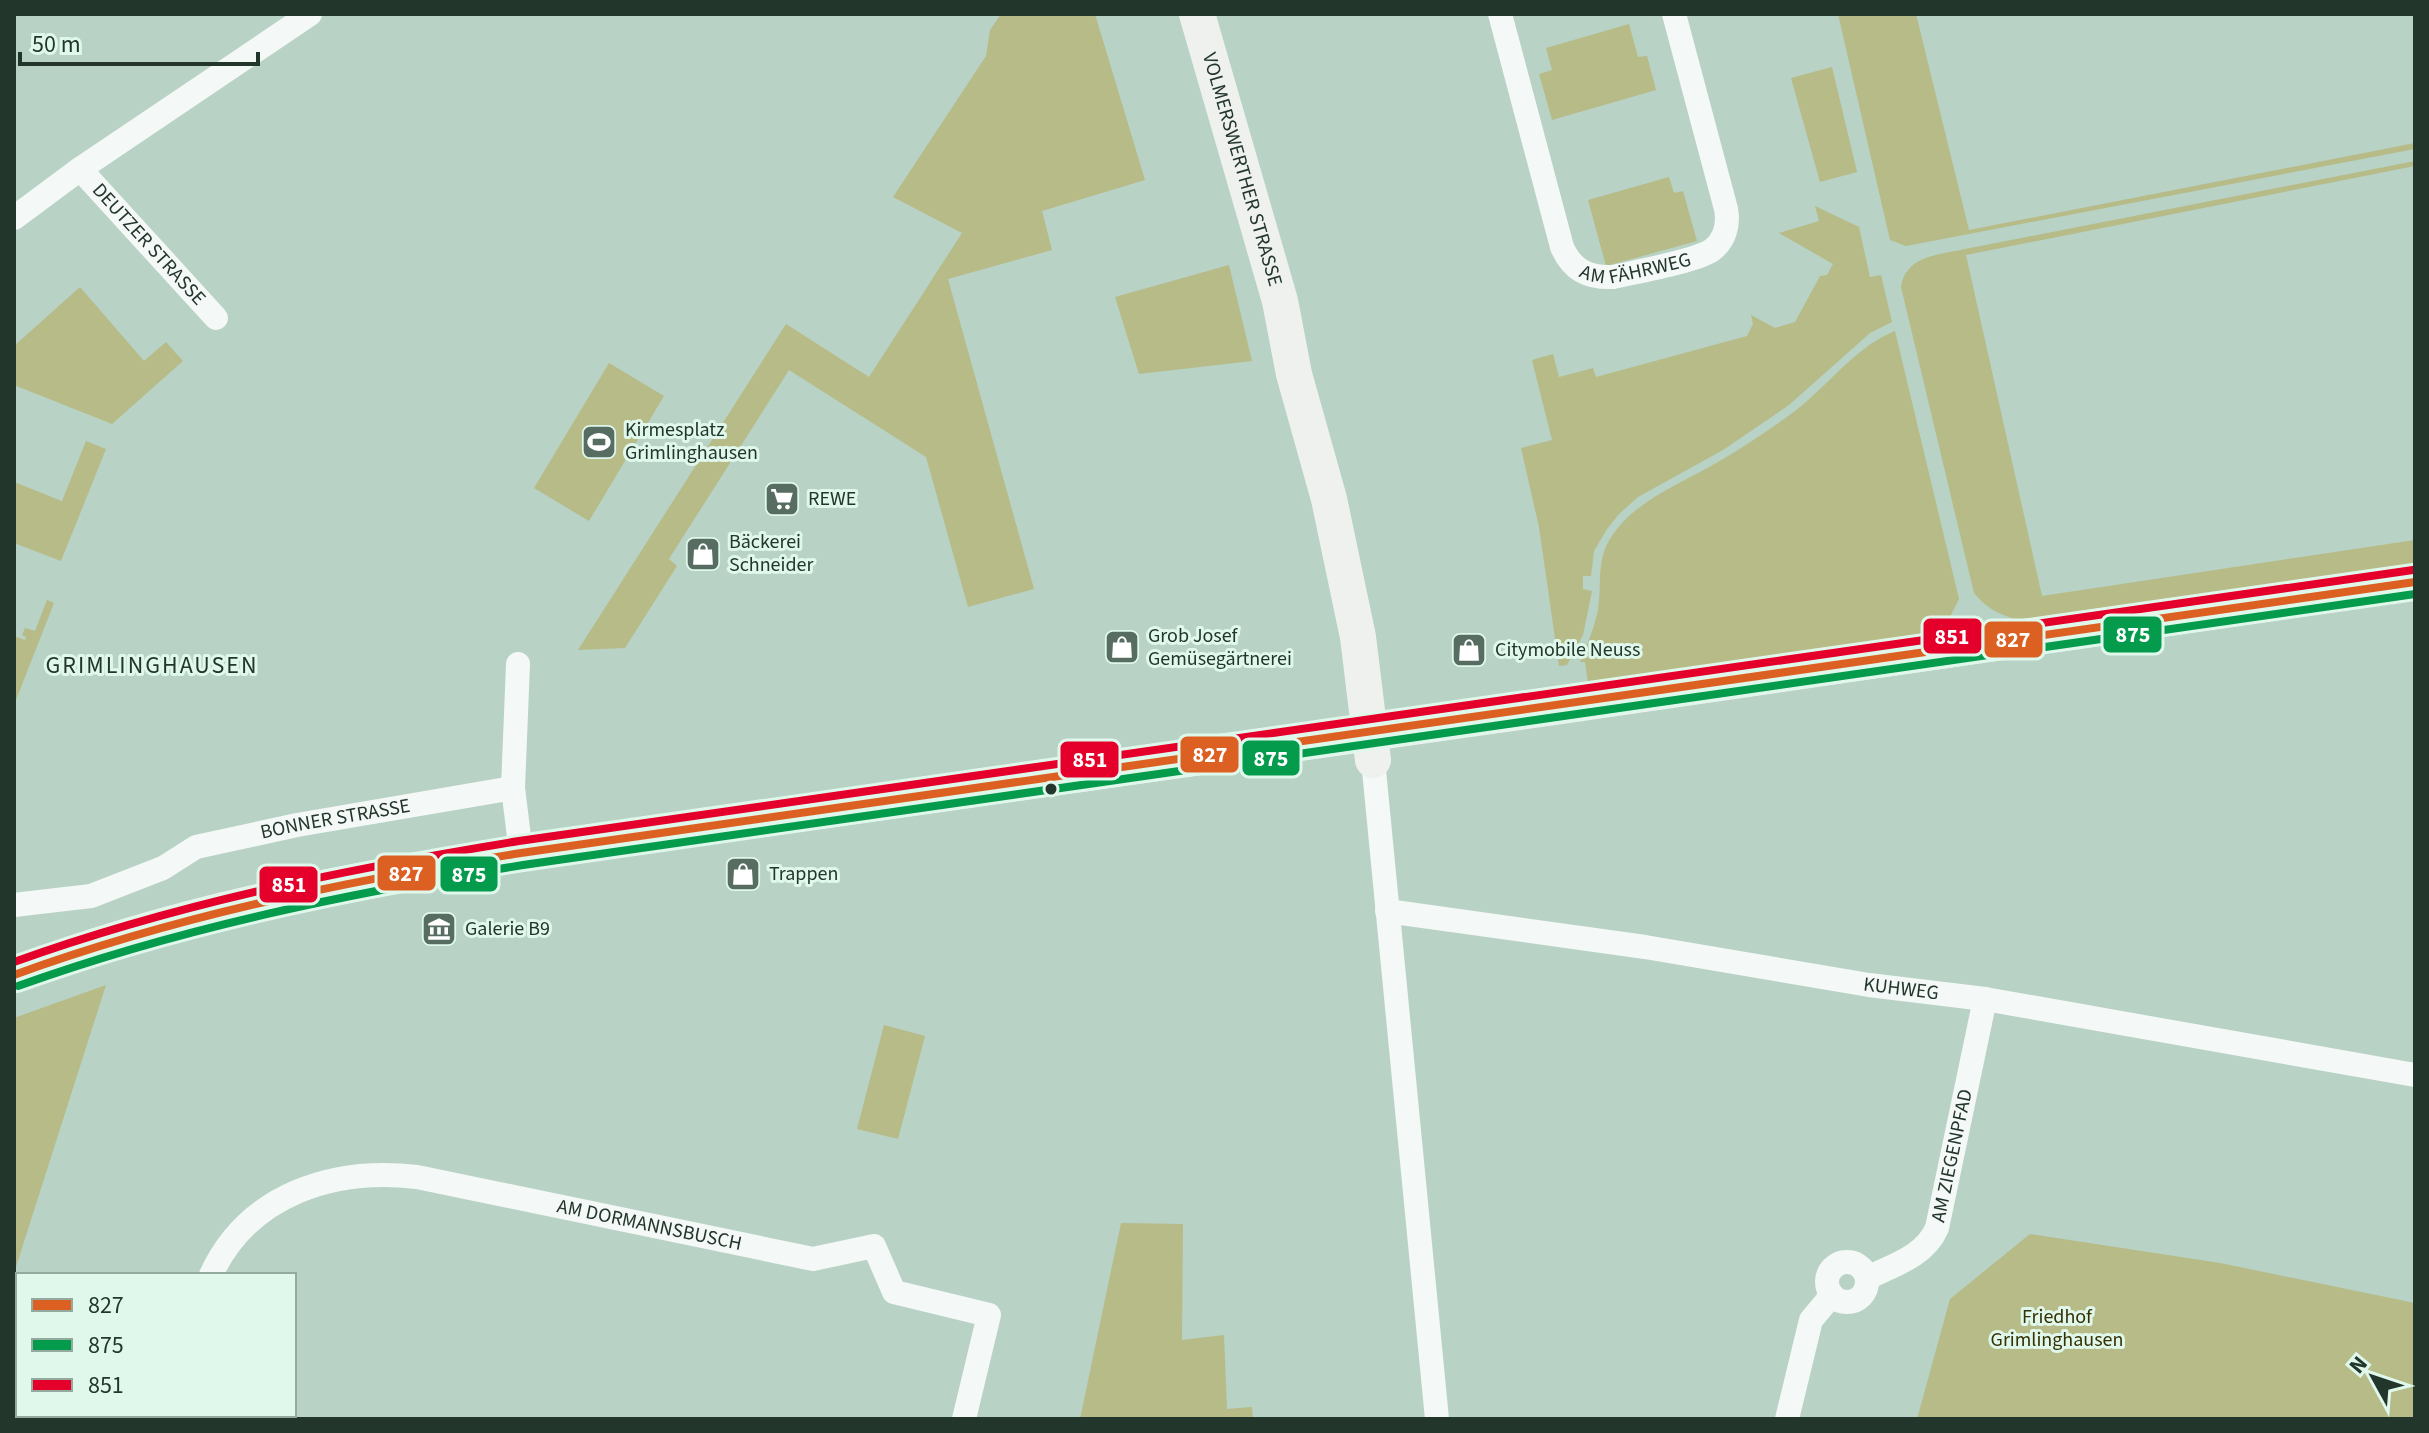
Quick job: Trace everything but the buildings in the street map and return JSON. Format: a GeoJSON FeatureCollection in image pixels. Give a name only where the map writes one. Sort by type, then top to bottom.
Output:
{"type":"FeatureCollection","features":[{"type":"Feature","properties":{"kind":"main road","name":"VOLMERSWERTHER STRASSE"},"geometry":{"type":"LineString","coordinates":[[1197,14],[1280,301],[1294,374],[1329,499],[1358,637],[1372,746]]}},
{"type":"Feature","properties":{"kind":"main road"},"geometry":{"type":"LineString","coordinates":[[14,975],[152,927],[357,879],[906,800],[1372,746],[1548,708],[2415,582]]}},
{"type":"Feature","properties":{"kind":"street","name":"DEUTZER STRASSE"},"geometry":{"type":"LineString","coordinates":[[14,218],[80,169],[310,14]]}},
{"type":"Feature","properties":{"kind":"street","name":"AM FÄHRWEG"},"geometry":{"type":"LineString","coordinates":[[1500,14],[1562,247],[1578,269],[1600,277],[1613,277],[1705,254],[1720,241],[1726,229],[1726,209],[1674,14]]}},
{"type":"Feature","properties":{"kind":"street","name":"DEUTZER STRASSE"},"geometry":{"type":"LineString","coordinates":[[80,169],[216,318]]}},
{"type":"Feature","properties":{"kind":"street"},"geometry":{"type":"LineString","coordinates":[[518,664],[513,788],[521,853]]}},
{"type":"Feature","properties":{"kind":"street","name":"VOLMERSWERTHER STRASSE"},"geometry":{"type":"LineString","coordinates":[[1372,746],[1437,1419]]}},
{"type":"Feature","properties":{"kind":"street","name":"BONNER STRASSE"},"geometry":{"type":"LineString","coordinates":[[14,905],[91,896],[163,868],[196,847],[297,825],[513,788]]}},
{"type":"Feature","properties":{"kind":"street","name":"KUHWEG"},"geometry":{"type":"LineString","coordinates":[[1387,911],[1645,947],[1869,985],[1985,999],[2415,1075]]}},
{"type":"Feature","properties":{"kind":"street","name":"AM ZIEGENPFAD"},"geometry":{"type":"LineString","coordinates":[[1787,1419],[1811,1320],[1832,1295],[1840,1301],[1851,1302],[1861,1297],[1867,1288],[1867,1278],[1919,1253],[1933,1237],[1985,999]]}},
{"type":"Feature","properties":{"kind":"street","name":"AM DORMANNSBUSCH"},"geometry":{"type":"LineString","coordinates":[[212,1273],[248,1224],[296,1191],[344,1176],[383,1173],[417,1177],[813,1259],[874,1246],[894,1292],[989,1315],[964,1419]]}},
{"type":"Feature","properties":{"kind":"green space"},"geometry":{"type":"Polygon","coordinates":[[[1001,14],[1095,14],[1145,180],[1042,211],[1052,250],[948,279],[1034,589],[968,607],[926,457],[789,370],[669,559],[677,566],[625,648],[578,650],[786,324],[869,377],[962,233],[893,197],[986,56],[990,30],[1001,14]]]}},
{"type":"Feature","properties":{"kind":"green space"},"geometry":{"type":"Polygon","coordinates":[[[1838,14],[1916,14],[1969,230],[2415,143],[2415,149],[1906,246],[1890,240],[1838,14]]]}},
{"type":"Feature","properties":{"kind":"green space"},"geometry":{"type":"Polygon","coordinates":[[[1629,24],[1638,57],[1647,56],[1656,90],[1552,120],[1539,74],[1552,70],[1546,48],[1629,24]]]}},
{"type":"Feature","properties":{"kind":"green space"},"geometry":{"type":"Polygon","coordinates":[[[1832,67],[1857,172],[1820,182],[1791,78],[1832,67]]]}},
{"type":"Feature","properties":{"kind":"green space"},"geometry":{"type":"Polygon","coordinates":[[[2415,161],[2415,166],[1966,255],[2042,596],[2415,540],[2415,565],[2022,621],[1984,604],[1974,593],[1901,287],[1909,268],[1925,258],[1945,253],[2415,161]]]}},
{"type":"Feature","properties":{"kind":"green space"},"geometry":{"type":"Polygon","coordinates":[[[1669,177],[1674,193],[1683,191],[1697,241],[1606,266],[1588,200],[1669,177]]]}},
{"type":"Feature","properties":{"kind":"green space"},"geometry":{"type":"Polygon","coordinates":[[[1815,206],[1859,227],[1870,277],[1881,275],[1892,322],[1870,333],[1789,405],[1723,450],[1638,497],[1619,514],[1594,551],[1591,576],[1583,576],[1583,589],[1592,591],[1583,635],[1567,665],[1559,666],[1539,527],[1521,448],[1552,440],[1532,360],[1553,354],[1559,377],[1593,368],[1596,377],[1747,336],[1753,324],[1751,315],[1775,328],[1795,322],[1820,276],[1827,275],[1833,264],[1779,233],[1819,221],[1815,206]]]}},
{"type":"Feature","properties":{"kind":"green space"},"geometry":{"type":"Polygon","coordinates":[[[1229,265],[1252,361],[1139,374],[1115,297],[1229,265]]]}},
{"type":"Feature","properties":{"kind":"green space"},"geometry":{"type":"Polygon","coordinates":[[[80,287],[144,361],[166,342],[183,361],[112,424],[14,385],[14,346],[80,287]]]}},
{"type":"Feature","properties":{"kind":"green space"},"geometry":{"type":"Polygon","coordinates":[[[1895,331],[1959,599],[1950,617],[1919,635],[1588,683],[1585,662],[1580,662],[1598,610],[1603,556],[1620,525],[1645,503],[1777,424],[1867,347],[1895,331]]]}},
{"type":"Feature","properties":{"kind":"green space","name":"Kirmesplatz Grimlinghausen"},"geometry":{"type":"Polygon","coordinates":[[[609,363],[664,396],[589,521],[534,488],[609,363]]]}},
{"type":"Feature","properties":{"kind":"green space"},"geometry":{"type":"Polygon","coordinates":[[[86,441],[106,449],[61,561],[14,543],[14,482],[62,501],[86,441]]]}},
{"type":"Feature","properties":{"kind":"green space"},"geometry":{"type":"Polygon","coordinates":[[[47,600],[54,603],[16,700],[14,636],[25,640],[26,637],[22,635],[25,628],[35,631],[47,600]]]}},
{"type":"Feature","properties":{"kind":"green space"},"geometry":{"type":"Polygon","coordinates":[[[106,985],[14,1273],[14,1018],[106,985]]]}},
{"type":"Feature","properties":{"kind":"green space"},"geometry":{"type":"Polygon","coordinates":[[[884,1025],[925,1036],[898,1139],[857,1129],[884,1025]]]}},
{"type":"Feature","properties":{"kind":"green space"},"geometry":{"type":"Polygon","coordinates":[[[1121,1223],[1183,1224],[1182,1340],[1224,1335],[1227,1409],[1252,1407],[1253,1419],[1080,1419],[1121,1223]]]}},
{"type":"Feature","properties":{"kind":"green space","name":"Friedhof Grimlinghausen"},"geometry":{"type":"Polygon","coordinates":[[[2030,1234],[2220,1263],[2415,1303],[2415,1419],[1917,1419],[1950,1299],[2030,1234]]]}},
{"type":"Feature","properties":{"kind":"transit line","name":"851"},"geometry":{"type":"LineString","coordinates":[[14,962],[201,905],[391,863],[519,841],[2413,570]]}},
{"type":"Feature","properties":{"kind":"transit line","name":"827"},"geometry":{"type":"LineString","coordinates":[[14,975],[201,917],[392,875],[521,853],[2415,582]]}},
{"type":"Feature","properties":{"kind":"transit line","name":"875"},"geometry":{"type":"LineString","coordinates":[[18,986],[205,929],[395,887],[523,865],[2415,594]]}},
{"type":"Feature","properties":{"kind":"place","name":"Kirmesplatz Grimlinghausen"},"geometry":{"type":"Point","coordinates":[599,442]}},
{"type":"Feature","properties":{"kind":"place","name":"REWE"},"geometry":{"type":"Point","coordinates":[782,499]}},
{"type":"Feature","properties":{"kind":"place","name":"Bäckerei Schneider"},"geometry":{"type":"Point","coordinates":[703,554]}},
{"type":"Feature","properties":{"kind":"place","name":"Grob Josef Gemüsegärtnerei"},"geometry":{"type":"Point","coordinates":[1122,647]}},
{"type":"Feature","properties":{"kind":"place","name":"Citymobile Neuss"},"geometry":{"type":"Point","coordinates":[1469,650]}},
{"type":"Feature","properties":{"kind":"place","name":"Trappen"},"geometry":{"type":"Point","coordinates":[743,874]}},
{"type":"Feature","properties":{"kind":"place","name":"Galerie B9"},"geometry":{"type":"Point","coordinates":[439,929]}},
{"type":"Feature","properties":{"kind":"district","name":"GRIMLINGHAUSEN"},"geometry":{"type":"Point","coordinates":[152,665]}}]}
